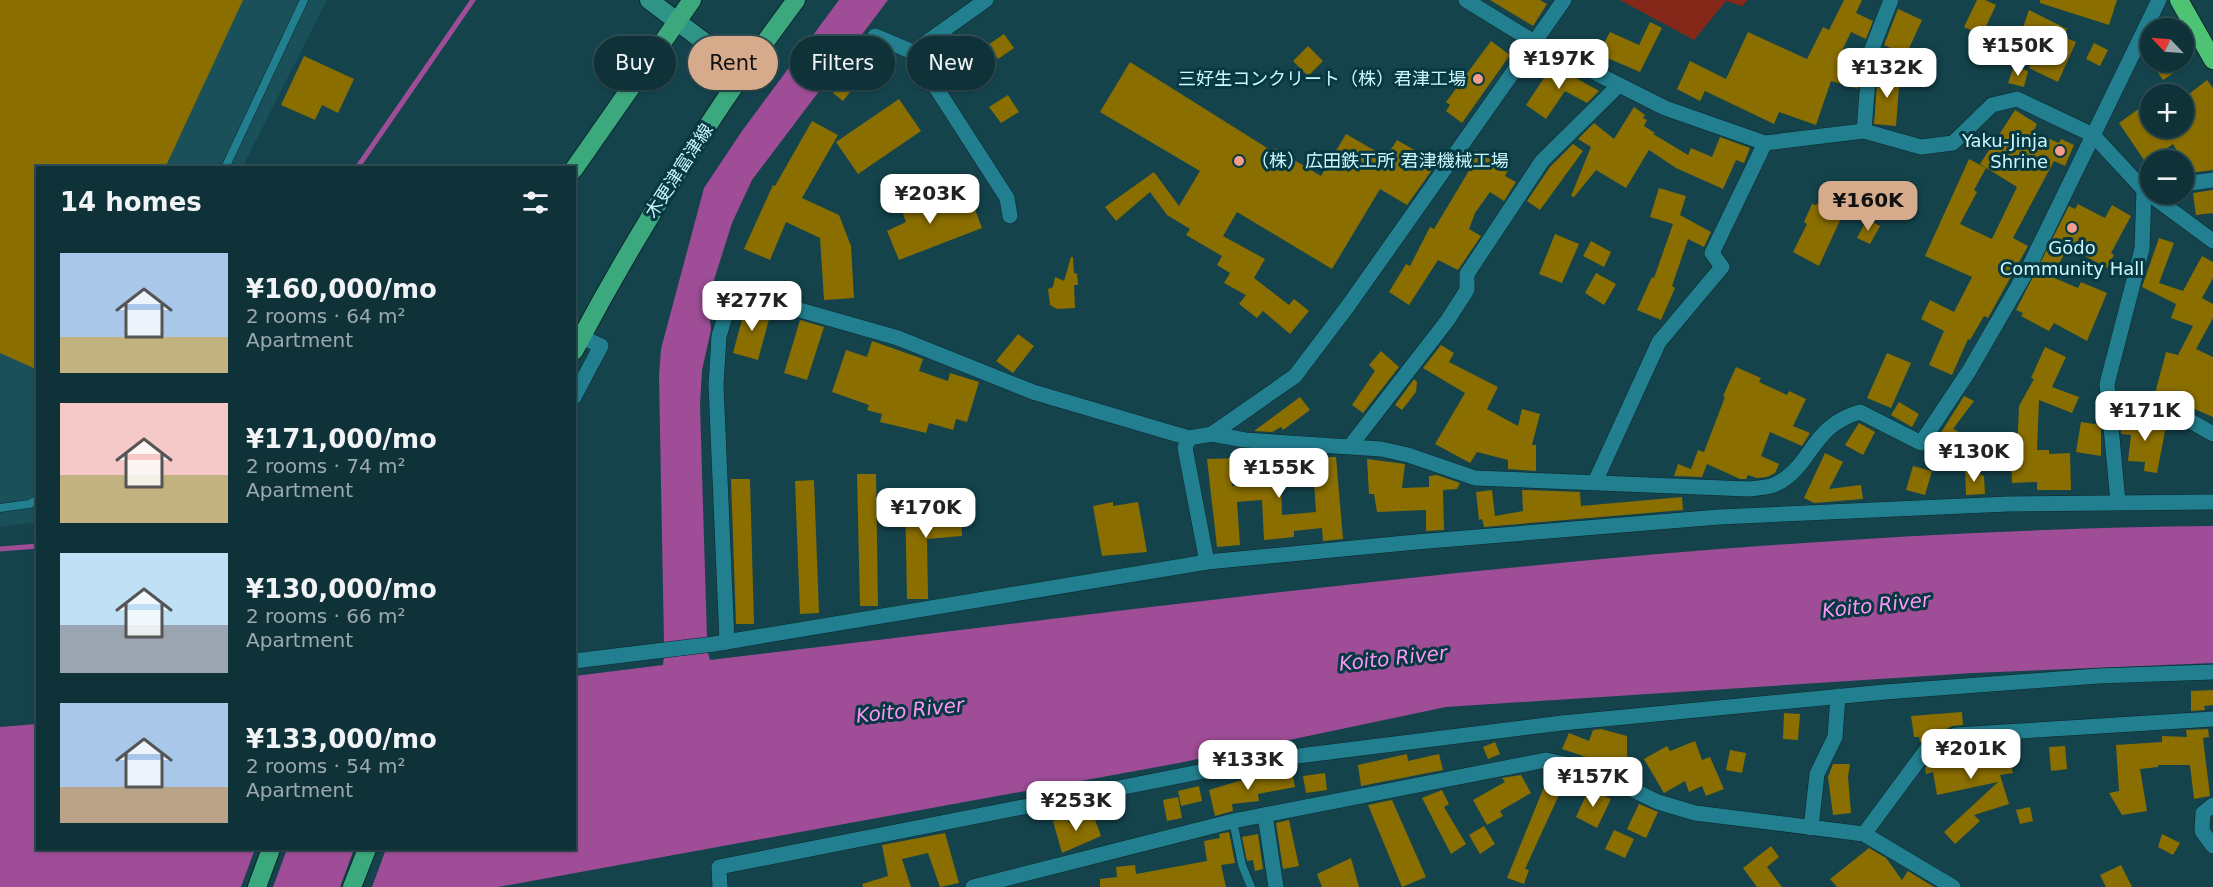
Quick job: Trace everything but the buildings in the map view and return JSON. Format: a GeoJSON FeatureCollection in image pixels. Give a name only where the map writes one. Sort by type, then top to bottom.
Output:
{"type":"FeatureCollection","features":[{"type":"Feature","properties":{"kind":"highway"},"geometry":{"type":"LineString","coordinates":[[2179,0],[2213,60]]}},
{"type":"Feature","properties":{"kind":"main road"},"geometry":{"type":"LineString","coordinates":[[576,166],[692,0]]}},
{"type":"Feature","properties":{"kind":"main road","name":"木更津富津線"},"geometry":{"type":"LineString","coordinates":[[770,36],[796,0]]}},
{"type":"Feature","properties":{"kind":"main road","name":"木更津富津線"},"geometry":{"type":"LineString","coordinates":[[578,344],[670,182],[732,90]]}},
{"type":"Feature","properties":{"kind":"main road"},"geometry":{"type":"LineString","coordinates":[[257,887],[271,850]]}},
{"type":"Feature","properties":{"kind":"main road"},"geometry":{"type":"LineString","coordinates":[[352,887],[367,850]]}},
{"type":"Feature","properties":{"kind":"street"},"geometry":{"type":"LineString","coordinates":[[649,0],[694,36]]}},
{"type":"Feature","properties":{"kind":"street"},"geometry":{"type":"LineString","coordinates":[[935,36],[986,0]]}},
{"type":"Feature","properties":{"kind":"street"},"geometry":{"type":"LineString","coordinates":[[1466,0],[1534,42],[1665,108],[1765,143],[1864,131],[1921,147],[1953,143],[1992,105],[2017,99],[2093,135],[2140,183]]}},
{"type":"Feature","properties":{"kind":"street"},"geometry":{"type":"LineString","coordinates":[[1212,434],[1295,376],[1348,306],[1564,0]]}},
{"type":"Feature","properties":{"kind":"street"},"geometry":{"type":"LineString","coordinates":[[1864,131],[1870,54],[1891,0]]}},
{"type":"Feature","properties":{"kind":"street"},"geometry":{"type":"LineString","coordinates":[[721,643],[716,385],[719,336],[733,291],[898,338],[1033,392],[1190,438],[1212,434],[1245,440],[1351,445],[1408,454],[1475,478],[1739,489],[1775,486],[1793,473],[1824,430],[1847,416],[1860,412],[1921,443],[1969,371],[2028,269],[2159,0]]}},
{"type":"Feature","properties":{"kind":"street"},"geometry":{"type":"LineString","coordinates":[[1351,445],[1447,321],[1467,290],[1467,274],[1542,161],[1619,85]]}},
{"type":"Feature","properties":{"kind":"street"},"geometry":{"type":"LineString","coordinates":[[937,90],[1007,198],[1010,216]]}},
{"type":"Feature","properties":{"kind":"street"},"geometry":{"type":"LineString","coordinates":[[1595,482],[1659,342],[1722,267],[1712,253],[1765,143]]}},
{"type":"Feature","properties":{"kind":"street"},"geometry":{"type":"LineString","coordinates":[[2194,183],[2213,180]]}},
{"type":"Feature","properties":{"kind":"street"},"geometry":{"type":"LineString","coordinates":[[2118,502],[2107,384],[2142,249],[2146,204]]}},
{"type":"Feature","properties":{"kind":"street"},"geometry":{"type":"LineString","coordinates":[[2165,204],[2213,241]]}},
{"type":"Feature","properties":{"kind":"street"},"geometry":{"type":"LineString","coordinates":[[576,394],[601,346],[578,344]]}},
{"type":"Feature","properties":{"kind":"street"},"geometry":{"type":"LineString","coordinates":[[2110,411],[2173,411],[2213,434]]}},
{"type":"Feature","properties":{"kind":"street"},"geometry":{"type":"LineString","coordinates":[[1190,438],[1185,448],[1207,562]]}},
{"type":"Feature","properties":{"kind":"street"},"geometry":{"type":"LineString","coordinates":[[576,661],[721,643],[1207,562],[1719,517],[2118,502],[2213,502]]}},
{"type":"Feature","properties":{"kind":"street"},"geometry":{"type":"LineString","coordinates":[[720,887],[718,867],[1250,762],[1562,723],[1838,696],[2098,676],[2213,672]]}},
{"type":"Feature","properties":{"kind":"street"},"geometry":{"type":"LineString","coordinates":[[1811,828],[1817,774],[1835,737],[1838,696]]}},
{"type":"Feature","properties":{"kind":"street"},"geometry":{"type":"LineString","coordinates":[[1864,834],[1927,748],[1956,735],[2213,719]]}},
{"type":"Feature","properties":{"kind":"street"},"geometry":{"type":"LineString","coordinates":[[973,887],[1233,821],[1546,760],[1589,769],[1658,802],[1695,813],[1864,834],[1953,887]]}},
{"type":"Feature","properties":{"kind":"street"},"geometry":{"type":"LineString","coordinates":[[2213,806],[2203,813],[2202,831],[2213,846]]}},
{"type":"Feature","properties":{"kind":"street"},"geometry":{"type":"LineString","coordinates":[[1265,815],[1276,887]]}},
{"type":"Feature","properties":{"kind":"lane"},"geometry":{"type":"LineString","coordinates":[[226,166],[304,0]]}},
{"type":"Feature","properties":{"kind":"lane"},"geometry":{"type":"LineString","coordinates":[[0,508],[36,501]]}},
{"type":"Feature","properties":{"kind":"lane"},"geometry":{"type":"LineString","coordinates":[[1233,821],[1242,865],[1251,887]]}},
{"type":"Feature","properties":{"kind":"shaded area"},"geometry":{"type":"Polygon","coordinates":[[[0,0],[327,0],[243,166],[36,166],[36,522],[0,527],[0,0]]]}},
{"type":"Feature","properties":{"kind":"shaded area"},"geometry":{"type":"Polygon","coordinates":[[[1620,0],[1748,0],[1742,6],[1726,1],[1694,40],[1620,0]]]}},
{"type":"Feature","properties":{"kind":"water"},"geometry":{"type":"Polygon","coordinates":[[[839,0],[888,0],[861,36],[812,36],[839,0]]]}},
{"type":"Feature","properties":{"kind":"water"},"geometry":{"type":"Polygon","coordinates":[[[790,66],[790,90],[820,90],[752,180],[732,223],[708,299],[711,330],[702,370],[700,405],[707,639],[664,643],[659,376],[661,349],[704,188],[772,90],[778,90],[778,82],[790,66]]]}},
{"type":"Feature","properties":{"kind":"water","name":"Koito River"},"geometry":{"type":"Polygon","coordinates":[[[2213,526],[2213,663],[1973,673],[1446,707],[1179,763],[498,887],[372,887],[386,850],[576,850],[576,676],[663,665],[664,656],[707,650],[710,660],[1272,593],[1648,555],[1836,541],[2024,531],[2213,526]]]}},
{"type":"Feature","properties":{"kind":"water"},"geometry":{"type":"Polygon","coordinates":[[[36,724],[36,850],[255,850],[241,887],[0,887],[0,727],[36,724]]]}},
{"type":"Feature","properties":{"kind":"water"},"geometry":{"type":"Polygon","coordinates":[[[287,850],[354,850],[340,887],[273,887],[287,850]]]}},
{"type":"Feature","properties":{"kind":"waterway"},"geometry":{"type":"LineString","coordinates":[[358,166],[473,0]]}},
{"type":"Feature","properties":{"kind":"waterway"},"geometry":{"type":"LineString","coordinates":[[0,549],[36,546]]}},
{"type":"Feature","properties":{"kind":"place","name":"三好生コンクリート（株）君津工場"},"geometry":{"type":"Point","coordinates":[1478,79]}},
{"type":"Feature","properties":{"kind":"place","name":"Yaku-Jinja Shrine"},"geometry":{"type":"Point","coordinates":[2060,151]}},
{"type":"Feature","properties":{"kind":"place","name":"（株）広田鉄工所 君津機械工場"},"geometry":{"type":"Point","coordinates":[1239,161]}},
{"type":"Feature","properties":{"kind":"place","name":"Gōdo Community Hall"},"geometry":{"type":"Point","coordinates":[2072,228]}}]}
